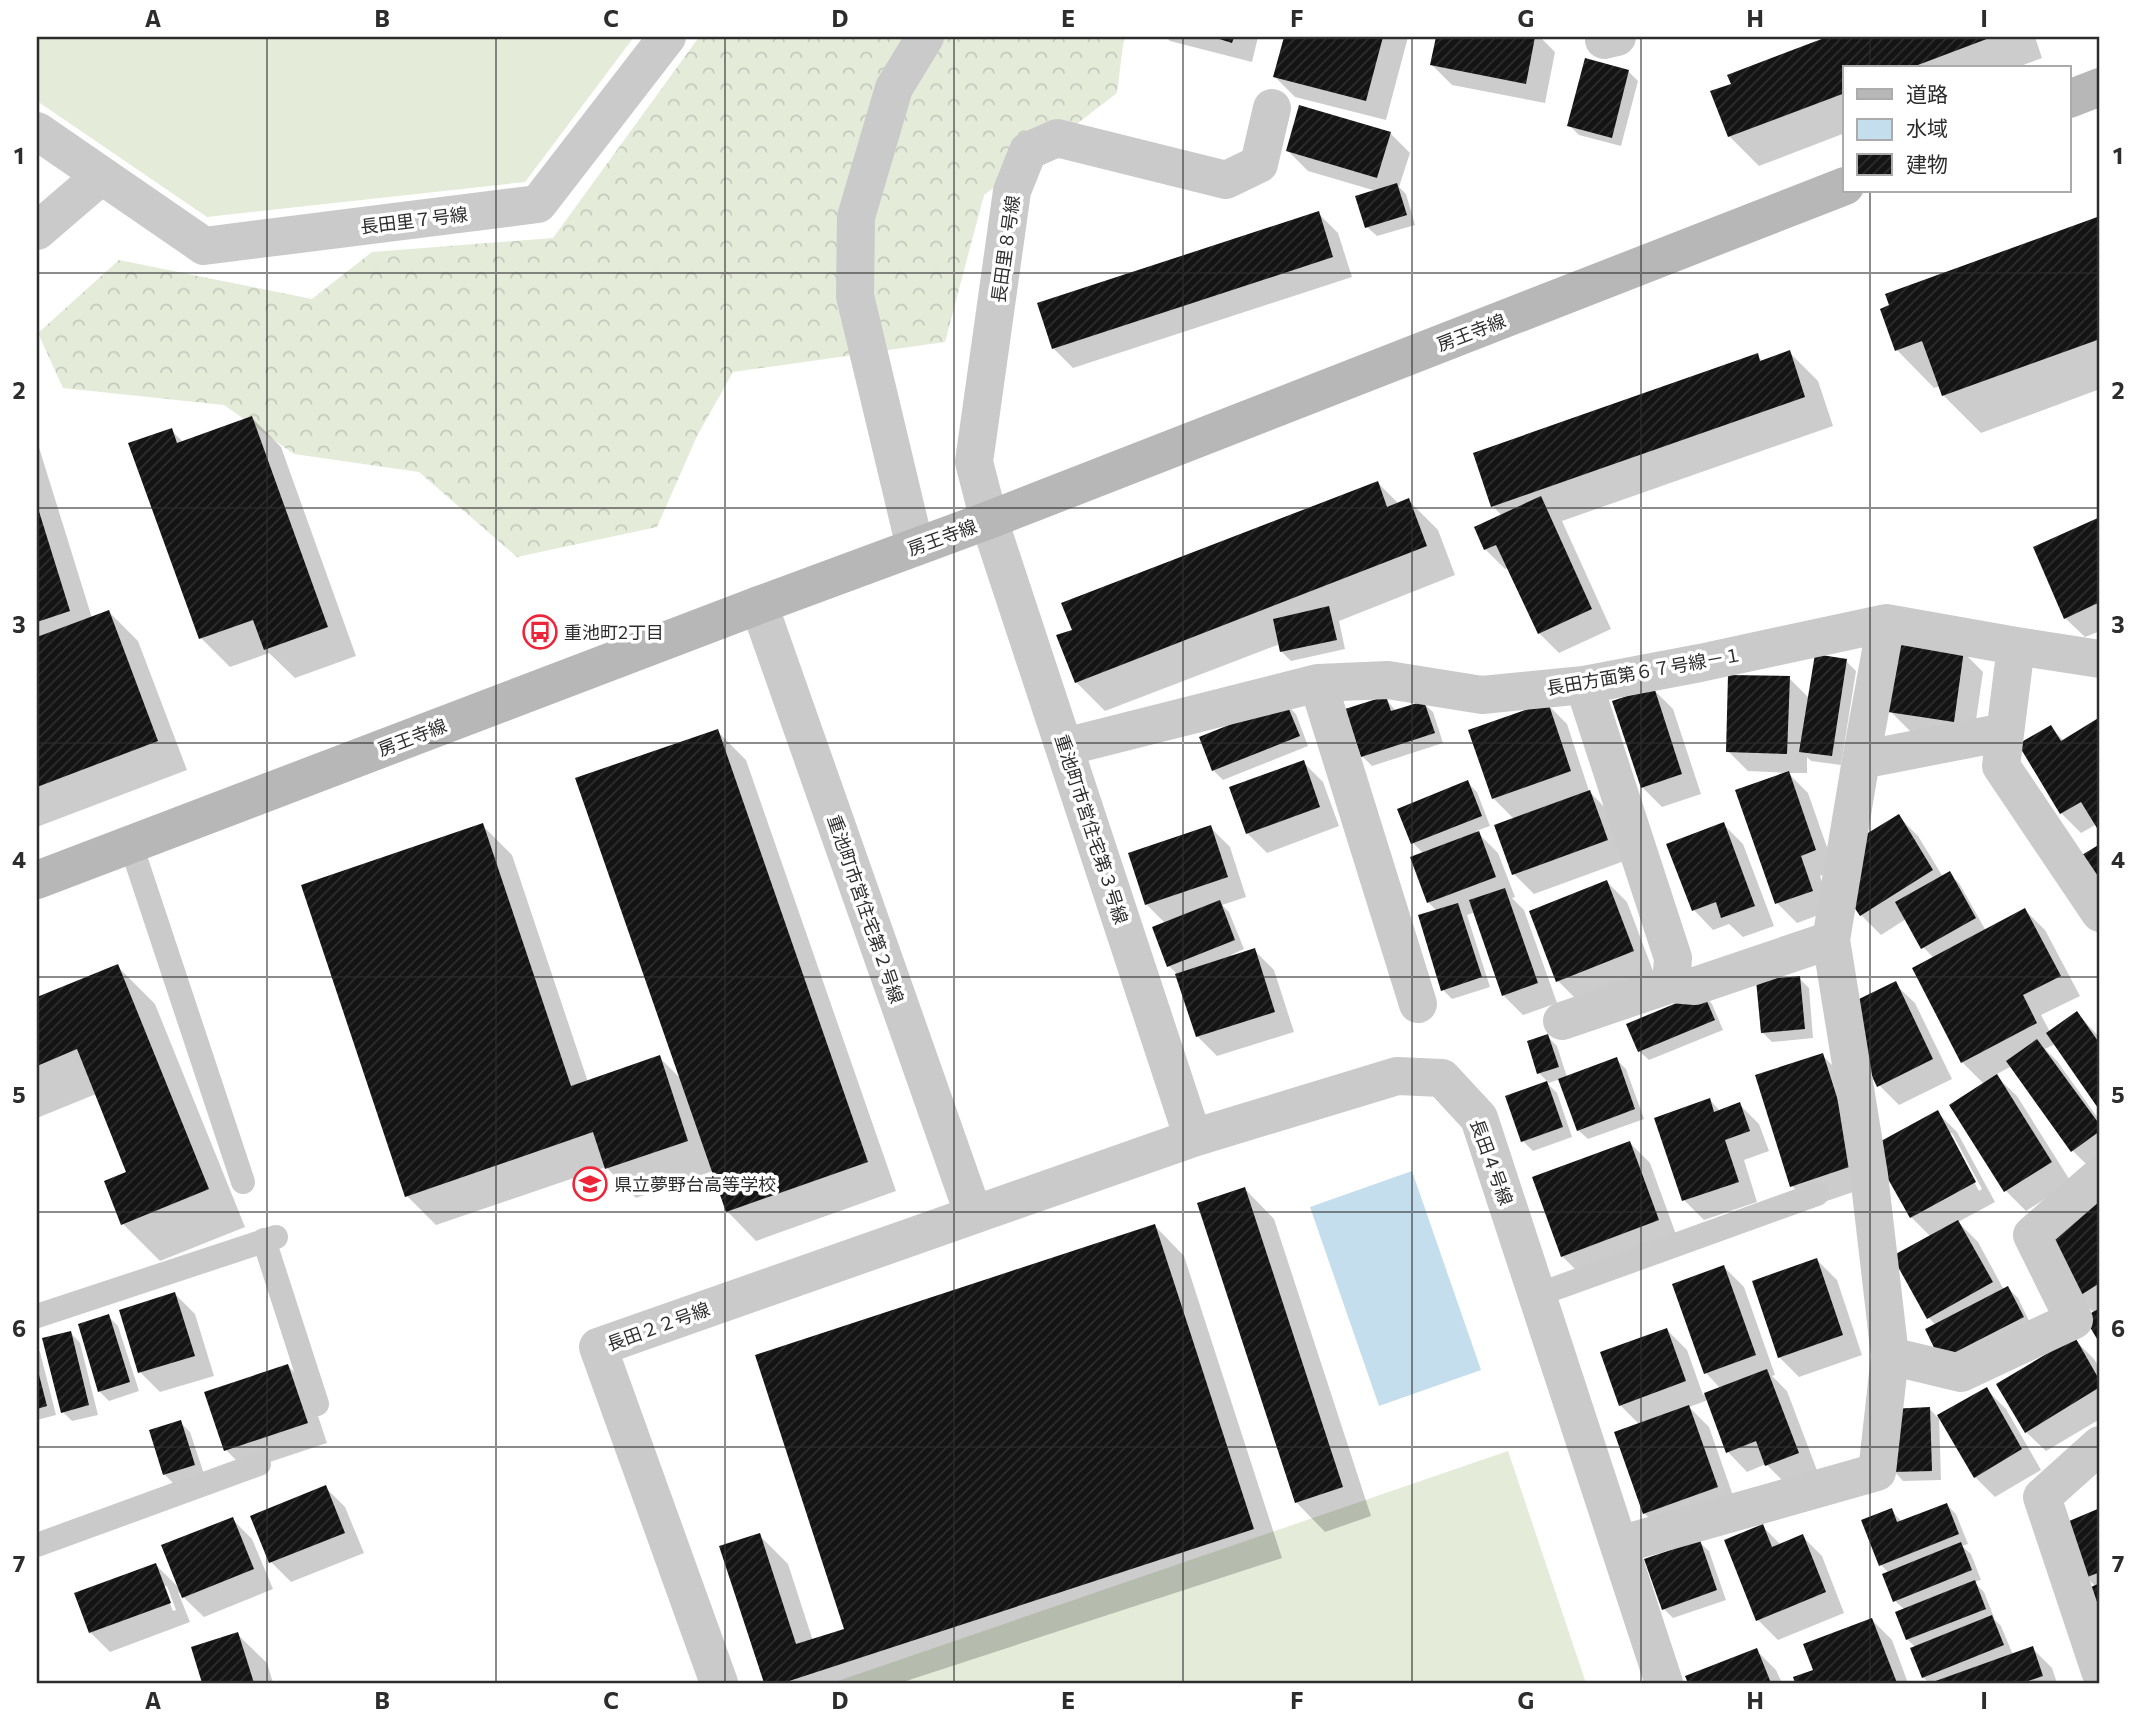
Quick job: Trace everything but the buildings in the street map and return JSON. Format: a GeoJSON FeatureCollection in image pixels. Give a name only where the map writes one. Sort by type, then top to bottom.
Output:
{"type":"FeatureCollection","features":[{"type":"Feature","properties":{"kind":"street","name":"長田里７号線"},"geometry":{"type":"LineString","coordinates":[[41,142],[101,176],[204,246],[538,204],[667,37]]}},
{"type":"Feature","properties":{"kind":"street"},"geometry":{"type":"LineString","coordinates":[[915,547],[855,296],[856,217],[894,88],[925,37]]}},
{"type":"Feature","properties":{"kind":"street"},"geometry":{"type":"LineString","coordinates":[[2070,99],[2100,87]]}},
{"type":"Feature","properties":{"kind":"street","name":"長田里８号線"},"geometry":{"type":"LineString","coordinates":[[989,520],[974,462],[1012,191],[1028,151],[1057,138],[1226,180],[1259,164],[1272,108]]}},
{"type":"Feature","properties":{"kind":"street"},"geometry":{"type":"LineString","coordinates":[[37,231],[101,176]]}},
{"type":"Feature","properties":{"kind":"street","name":"房王寺線"},"geometry":{"type":"LineString","coordinates":[[37,880],[989,520],[1843,187]]}},
{"type":"Feature","properties":{"kind":"street","name":"重池町市営住宅第３号線"},"geometry":{"type":"LineString","coordinates":[[989,520],[1193,1138]]}},
{"type":"Feature","properties":{"kind":"street","name":"重池町市営住宅第２号線"},"geometry":{"type":"LineString","coordinates":[[759,605],[973,1213]]}},
{"type":"Feature","properties":{"kind":"street"},"geometry":{"type":"LineString","coordinates":[[1619,1545],[1877,1472],[1890,1356],[1868,1175],[1831,940],[1886,623]]}},
{"type":"Feature","properties":{"kind":"street","name":"長田方面第６７号線－１"},"geometry":{"type":"LineString","coordinates":[[1065,747],[1318,683],[1388,680],[1482,695],[1584,685],[1886,623],[2100,659]]}},
{"type":"Feature","properties":{"kind":"street"},"geometry":{"type":"LineString","coordinates":[[2016,646],[2001,766],[2100,913]]}},
{"type":"Feature","properties":{"kind":"street"},"geometry":{"type":"LineString","coordinates":[[1318,683],[1419,1004]]}},
{"type":"Feature","properties":{"kind":"street"},"geometry":{"type":"LineString","coordinates":[[1584,685],[1673,958],[1671,984]]}},
{"type":"Feature","properties":{"kind":"street"},"geometry":{"type":"LineString","coordinates":[[1861,760],[2005,732]]}},
{"type":"Feature","properties":{"kind":"street"},"geometry":{"type":"LineString","coordinates":[[1562,1021],[1671,984],[1695,986],[1831,940]]}},
{"type":"Feature","properties":{"kind":"street","name":"長田４号線"},"geometry":{"type":"LineString","coordinates":[[973,1213],[1193,1138],[1397,1076],[1442,1078],[1479,1118],[1664,1683]]}},
{"type":"Feature","properties":{"kind":"street"},"geometry":{"type":"LineString","coordinates":[[1890,1356],[1961,1373],[2074,1320],[2032,1235],[2100,1176]]}},
{"type":"Feature","properties":{"kind":"street","name":"長田２２号線"},"geometry":{"type":"LineString","coordinates":[[719,1683],[598,1347],[973,1213]]}},
{"type":"Feature","properties":{"kind":"street"},"geometry":{"type":"LineString","coordinates":[[2100,1445],[2042,1497],[2100,1671]]}},
{"type":"Feature","properties":{"kind":"lane"},"geometry":{"type":"LineString","coordinates":[[131,845],[243,1182]]}},
{"type":"Feature","properties":{"kind":"lane"},"geometry":{"type":"LineString","coordinates":[[1537,1295],[1817,1194]]}},
{"type":"Feature","properties":{"kind":"lane"},"geometry":{"type":"LineString","coordinates":[[37,1316],[270,1238],[317,1404]]}},
{"type":"Feature","properties":{"kind":"lane"},"geometry":{"type":"LineString","coordinates":[[37,1545],[259,1464]]}},
{"type":"Feature","properties":{"kind":"green space"},"geometry":{"type":"Polygon","coordinates":[[[37,37],[634,37],[525,182],[207,217],[37,101],[37,37]]]}},
{"type":"Feature","properties":{"kind":"green space"},"geometry":{"type":"Polygon","coordinates":[[[699,37],[1124,37],[1117,93],[984,195],[945,342],[733,372],[697,436],[657,527],[517,557],[419,472],[294,454],[224,405],[63,388],[38,333],[119,260],[312,299],[372,252],[553,238],[699,37]]]}},
{"type":"Feature","properties":{"kind":"green space"},"geometry":{"type":"Polygon","coordinates":[[[1508,1451],[1586,1683],[832,1683],[1508,1451]]]}},
{"type":"Feature","properties":{"kind":"water"},"geometry":{"type":"Polygon","coordinates":[[[1412,1171],[1481,1370],[1379,1406],[1310,1207],[1412,1171]]]}},
{"type":"Feature","properties":{"kind":"place","name":"重池町2丁目"},"geometry":{"type":"Point","coordinates":[540,632]}},
{"type":"Feature","properties":{"kind":"place","name":"県立夢野台高等学校"},"geometry":{"type":"Point","coordinates":[590,1184]}}]}
